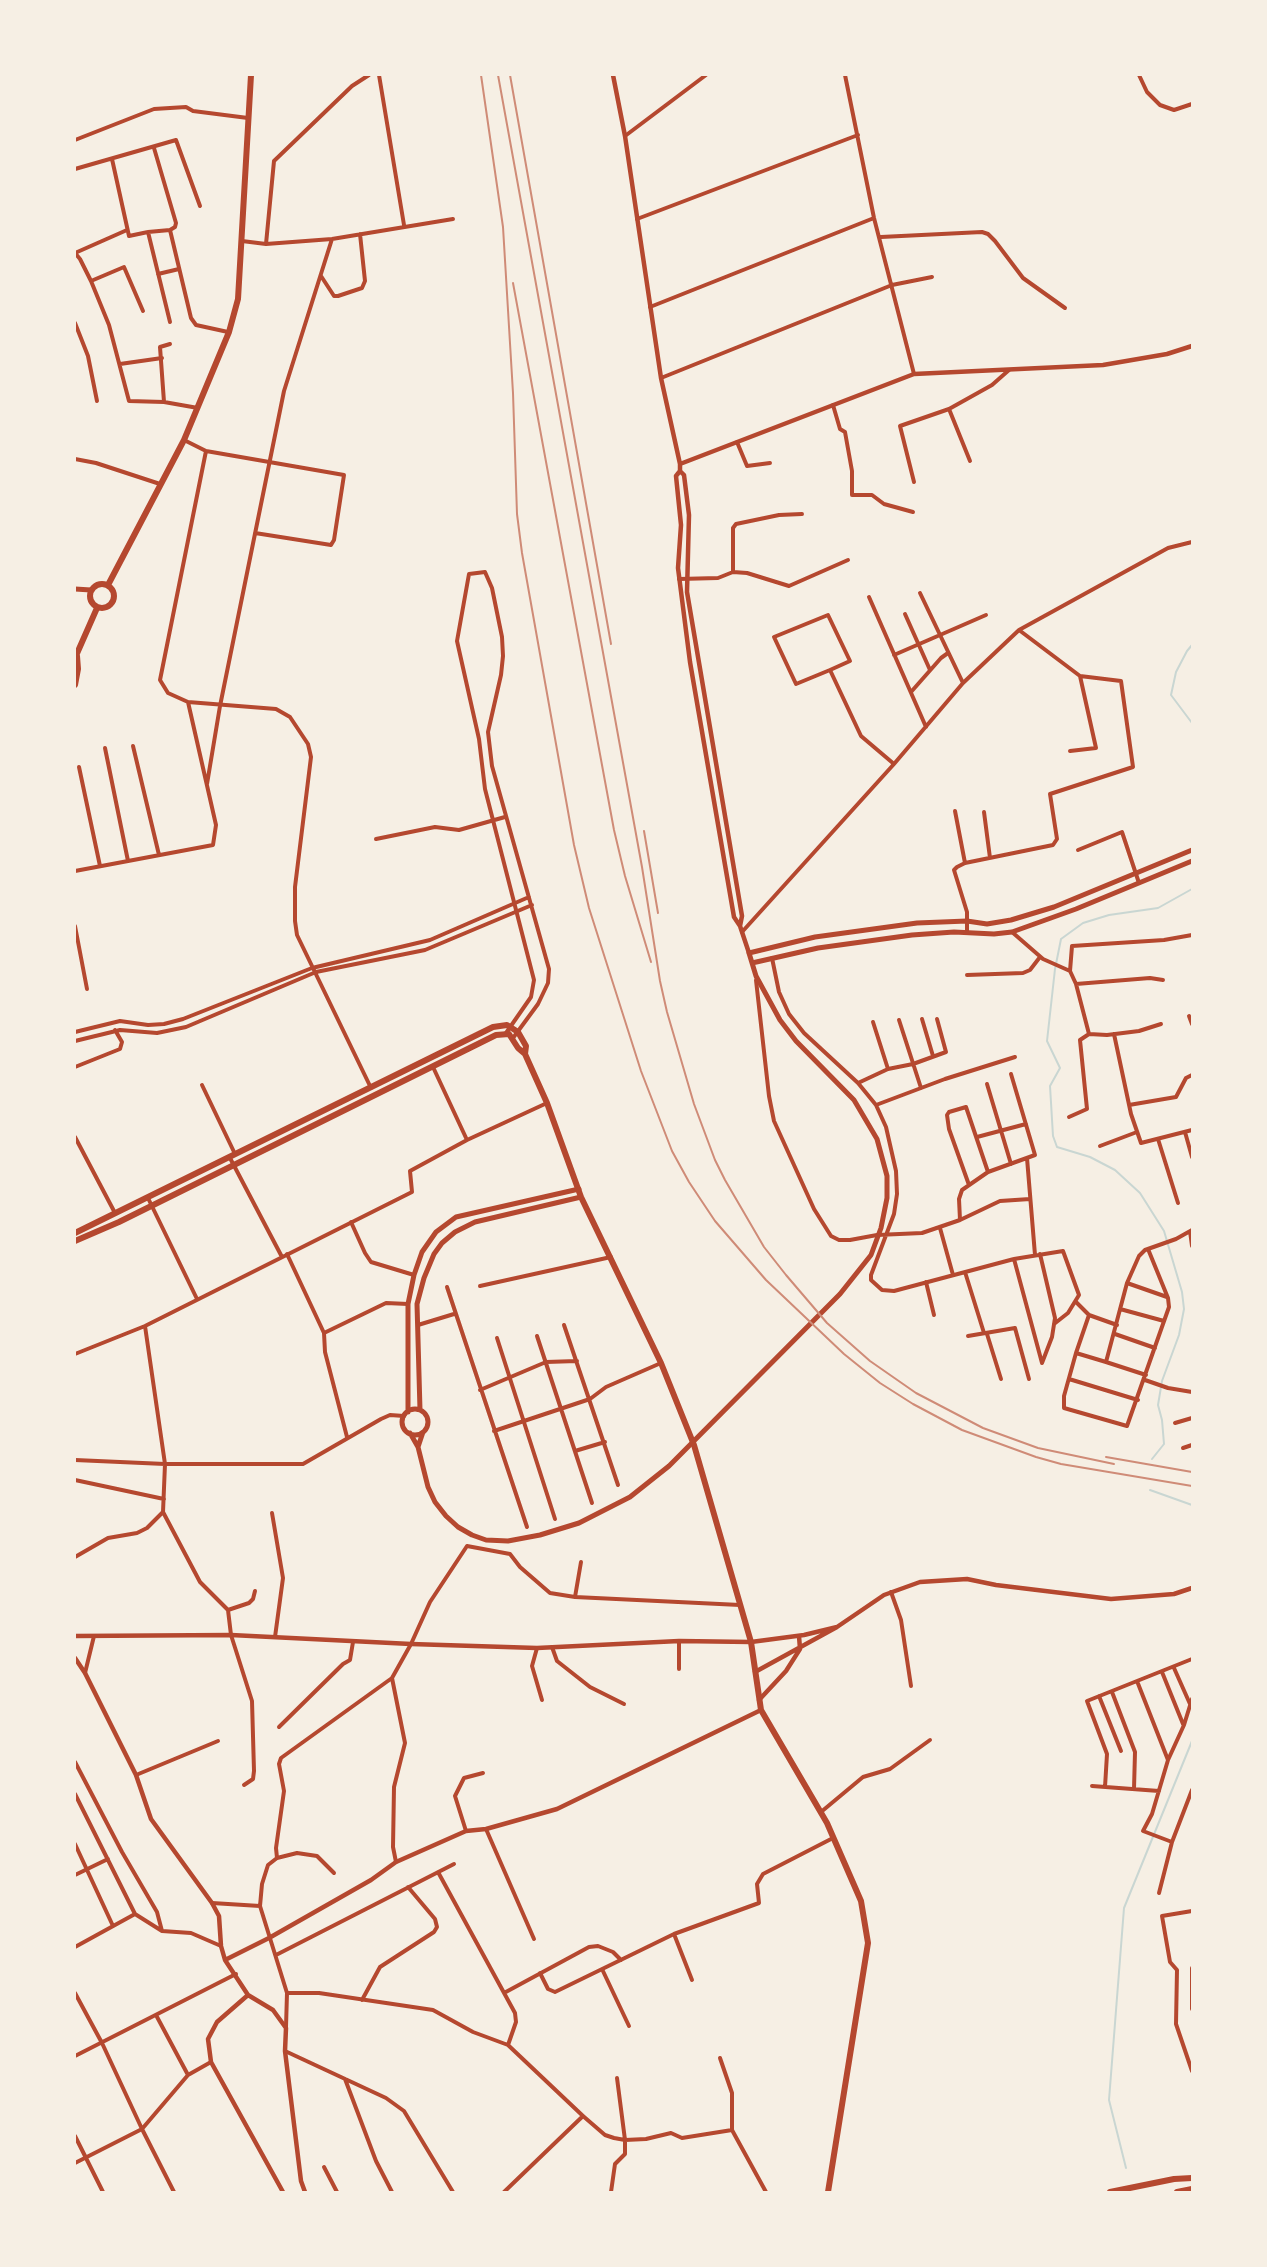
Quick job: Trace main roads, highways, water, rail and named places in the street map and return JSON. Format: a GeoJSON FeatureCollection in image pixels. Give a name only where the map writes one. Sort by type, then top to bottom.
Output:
{"type":"FeatureCollection","features":[{"type":"Feature","properties":{"kind":"main road"},"geometry":{"type":"LineString","coordinates":[[108,585],[184,440],[229,332],[238,299],[251,75]]}},
{"type":"Feature","properties":{"kind":"main road"},"geometry":{"type":"LineString","coordinates":[[75,590],[90,590],[96,585],[108,585],[114,592],[114,600],[105,608],[97,608],[91,602],[90,590]]}},
{"type":"Feature","properties":{"kind":"main road"},"geometry":{"type":"LineString","coordinates":[[75,685],[78,669],[76,657],[97,608]]}},
{"type":"Feature","properties":{"kind":"main road"},"geometry":{"type":"LineString","coordinates":[[579,1189],[456,1217],[436,1232],[422,1252],[414,1275],[408,1304],[404,1428],[418,1447],[428,1487],[435,1502],[458,1527],[486,1540],[508,1541],[540,1535],[579,1523],[630,1497],[669,1466],[840,1294],[871,1255],[881,1228],[886,1198],[887,1176],[877,1139],[868,1120],[854,1100],[796,1041],[780,1020],[756,976],[749,953],[815,937],[917,923],[967,921],[987,924],[1011,920],[1054,907],[1192,850]]}},
{"type":"Feature","properties":{"kind":"main road"},"geometry":{"type":"LineString","coordinates":[[752,963],[818,948],[912,935],[1012,932],[1076,909],[1192,861]]}},
{"type":"Feature","properties":{"kind":"main road"},"geometry":{"type":"LineString","coordinates":[[815,937],[818,948]]}},
{"type":"Feature","properties":{"kind":"main road"},"geometry":{"type":"LineString","coordinates":[[75,1233],[493,1027],[501,1024],[511,1026],[518,1032],[526,1046],[525,1054]]}},
{"type":"Feature","properties":{"kind":"main road"},"geometry":{"type":"LineString","coordinates":[[75,1241],[233,1166],[496,1035],[506,1033],[513,1038],[518,1048],[525,1054],[548,1103],[581,1197],[612,1257],[661,1363],[694,1444],[751,1642],[761,1710],[821,1812],[861,1901],[868,1943],[828,2192]]}},
{"type":"Feature","properties":{"kind":"main road"},"geometry":{"type":"LineString","coordinates":[[371,1088],[375,1096]]}},
{"type":"Feature","properties":{"kind":"main road"},"geometry":{"type":"LineString","coordinates":[[418,1447],[428,1422],[425,1414],[420,1410],[417,1304],[434,1254],[448,1237],[476,1222],[581,1197]]}},
{"type":"Feature","properties":{"kind":"main road"},"geometry":{"type":"LineString","coordinates":[[452,1220],[459,1230]]}},
{"type":"Feature","properties":{"kind":"main road"},"geometry":{"type":"LineString","coordinates":[[406,1414],[420,1410]]}},
{"type":"Feature","properties":{"kind":"main road"},"geometry":{"type":"LineString","coordinates":[[410,1434],[416,1435],[423,1432]]}},
{"type":"Feature","properties":{"kind":"main road"},"geometry":{"type":"LineString","coordinates":[[1110,2192],[1174,2179],[1192,2178]]}},
{"type":"Feature","properties":{"kind":"main road"},"geometry":{"type":"LineString","coordinates":[[1177,2192],[1192,2189]]}},
{"type":"Feature","properties":{"kind":"waterway"},"geometry":{"type":"LineString","coordinates":[[1192,645],[1176,672],[1171,695],[1192,723]]}},
{"type":"Feature","properties":{"kind":"waterway"},"geometry":{"type":"LineString","coordinates":[[1152,1459],[1164,1444],[1158,1405],[1162,1381],[1179,1335],[1184,1309],[1182,1292],[1164,1231],[1140,1193],[1115,1170],[1090,1157],[1057,1147],[1053,1136],[1050,1086],[1060,1068],[1047,1041],[1055,969],[1061,939],[1083,923],[1109,915],[1158,908],[1192,889]]}},
{"type":"Feature","properties":{"kind":"waterway"},"geometry":{"type":"LineString","coordinates":[[1150,1490],[1192,1505]]}},
{"type":"Feature","properties":{"kind":"waterway"},"geometry":{"type":"LineString","coordinates":[[1126,2168],[1109,2100],[1124,1908],[1192,1741]]}},
{"type":"Feature","properties":{"kind":"railway"},"geometry":{"type":"LineString","coordinates":[[481,75],[503,227],[513,393],[517,514],[522,553],[574,845],[589,908],[641,1071],[672,1151],[715,1221],[766,1280],[844,1354],[880,1383],[913,1404],[962,1430],[1036,1457],[1061,1464],[1192,1486]]}},
{"type":"Feature","properties":{"kind":"railway"},"geometry":{"type":"LineString","coordinates":[[498,75],[642,867],[660,981],[694,1104],[715,1160],[764,1247],[827,1323],[870,1361],[916,1393],[983,1428],[1038,1448],[1114,1464]]}},
{"type":"Feature","properties":{"kind":"railway"},"geometry":{"type":"LineString","coordinates":[[510,75],[611,644]]}},
{"type":"Feature","properties":{"kind":"railway"},"geometry":{"type":"LineString","coordinates":[[513,283],[614,830],[625,876],[651,962]]}},
{"type":"Feature","properties":{"kind":"railway"},"geometry":{"type":"LineString","coordinates":[[644,831],[658,913]]}},
{"type":"Feature","properties":{"kind":"railway"},"geometry":{"type":"LineString","coordinates":[[1106,1457],[1192,1472]]}}]}
